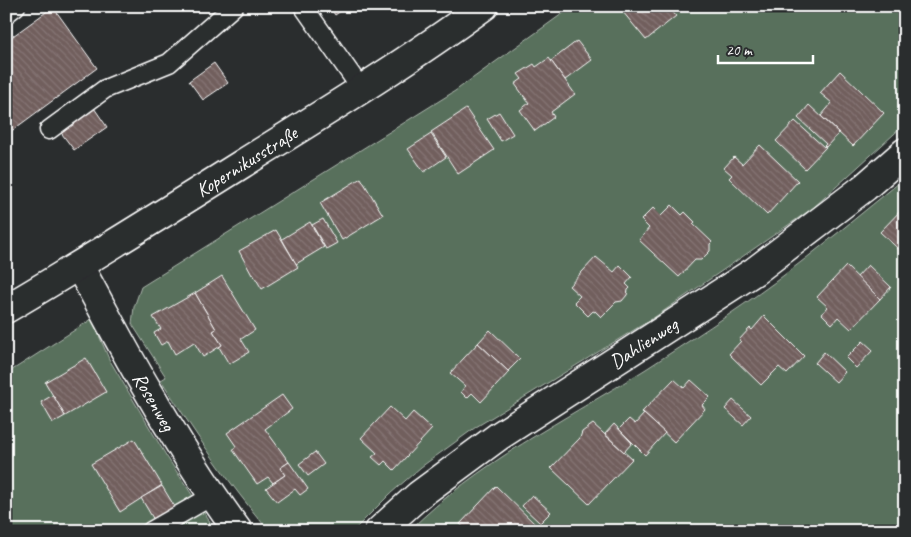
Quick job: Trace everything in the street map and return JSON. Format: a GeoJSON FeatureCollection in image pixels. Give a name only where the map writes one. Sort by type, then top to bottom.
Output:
{"type":"FeatureCollection","features":[{"type":"Feature","properties":{"kind":"street","name":"Kopernikusstraße"},"geometry":{"type":"LineString","coordinates":[[6,309],[362,90],[449,32],[484,6]]}},
{"type":"Feature","properties":{"kind":"street","name":"Dahlienweg"},"geometry":{"type":"LineString","coordinates":[[379,531],[419,495],[499,436],[755,271],[865,187],[905,152]]}},
{"type":"Feature","properties":{"kind":"street","name":"Rosenweg"},"geometry":{"type":"LineString","coordinates":[[78,266],[147,389],[212,496],[238,531]]}},
{"type":"Feature","properties":{"kind":"lane"},"geometry":{"type":"LineString","coordinates":[[6,14],[16,6]]}},
{"type":"Feature","properties":{"kind":"lane"},"geometry":{"type":"LineString","coordinates":[[49,130],[105,89],[169,63],[234,6]]}},
{"type":"Feature","properties":{"kind":"lane"},"geometry":{"type":"LineString","coordinates":[[303,6],[362,90]]}},
{"type":"Feature","properties":{"kind":"lane"},"geometry":{"type":"LineString","coordinates":[[151,531],[212,496]]}},
{"type":"Feature","properties":{"kind":"green space"},"geometry":{"type":"Polygon","coordinates":[[[573,6],[905,6],[905,124],[813,208],[655,317],[476,427],[421,467],[390,494],[353,531],[269,531],[212,457],[161,380],[166,377],[132,324],[134,307],[141,287],[455,91],[573,6]]]}},
{"type":"Feature","properties":{"kind":"green space"},"geometry":{"type":"Polygon","coordinates":[[[905,178],[905,531],[409,531],[463,484],[493,463],[646,369],[759,293],[808,257],[905,178]]]}},
{"type":"Feature","properties":{"kind":"green space"},"geometry":{"type":"Polygon","coordinates":[[[92,319],[109,359],[167,457],[216,531],[6,531],[6,374],[92,319]]]}},
{"type":"Feature","properties":{"kind":"building"},"geometry":{"type":"Polygon","coordinates":[[[329,6],[348,6],[335,15],[329,6]]]}},
{"type":"Feature","properties":{"kind":"building"},"geometry":{"type":"Polygon","coordinates":[[[618,6],[668,6],[676,16],[646,40],[618,6]]]}},
{"type":"Feature","properties":{"kind":"building"},"geometry":{"type":"Polygon","coordinates":[[[53,7],[97,68],[6,135],[6,41],[53,7]]]}},
{"type":"Feature","properties":{"kind":"building"},"geometry":{"type":"Polygon","coordinates":[[[577,41],[592,60],[565,80],[551,61],[577,41]]]}},
{"type":"Feature","properties":{"kind":"building"},"geometry":{"type":"Polygon","coordinates":[[[549,58],[575,94],[551,112],[554,117],[535,131],[520,110],[529,103],[515,84],[522,79],[518,74],[534,64],[536,67],[549,58]]]}},
{"type":"Feature","properties":{"kind":"building"},"geometry":{"type":"Polygon","coordinates":[[[214,63],[228,83],[203,100],[189,81],[214,63]]]}},
{"type":"Feature","properties":{"kind":"building"},"geometry":{"type":"Polygon","coordinates":[[[840,71],[884,113],[853,146],[821,116],[832,103],[820,93],[840,71]]]}},
{"type":"Feature","properties":{"kind":"building"},"geometry":{"type":"Polygon","coordinates":[[[92,105],[107,127],[74,150],[59,130],[92,105]]]}},
{"type":"Feature","properties":{"kind":"building"},"geometry":{"type":"Polygon","coordinates":[[[809,105],[839,133],[826,147],[824,146],[826,144],[798,118],[809,105]]]}},
{"type":"Feature","properties":{"kind":"building"},"geometry":{"type":"Polygon","coordinates":[[[466,109],[494,150],[458,174],[431,132],[466,109]]]}},
{"type":"Feature","properties":{"kind":"building"},"geometry":{"type":"Polygon","coordinates":[[[499,112],[513,134],[501,141],[487,119],[499,112]]]}},
{"type":"Feature","properties":{"kind":"building"},"geometry":{"type":"Polygon","coordinates":[[[795,121],[826,147],[805,169],[776,141],[795,121]]]}},
{"type":"Feature","properties":{"kind":"building"},"geometry":{"type":"Polygon","coordinates":[[[431,134],[446,157],[424,172],[408,149],[431,134]]]}},
{"type":"Feature","properties":{"kind":"building"},"geometry":{"type":"Polygon","coordinates":[[[760,145],[798,181],[767,215],[729,178],[732,175],[724,168],[734,157],[742,164],[760,145]]]}},
{"type":"Feature","properties":{"kind":"building"},"geometry":{"type":"Polygon","coordinates":[[[361,178],[383,215],[342,240],[320,203],[361,178]]]}},
{"type":"Feature","properties":{"kind":"building"},"geometry":{"type":"Polygon","coordinates":[[[672,205],[682,215],[685,212],[695,222],[693,224],[712,242],[710,244],[710,251],[701,260],[695,260],[679,277],[639,240],[649,228],[641,220],[653,208],[661,216],[672,205]]]}},
{"type":"Feature","properties":{"kind":"building"},"geometry":{"type":"Polygon","coordinates":[[[905,206],[905,255],[880,232],[905,206]]]}},
{"type":"Feature","properties":{"kind":"building"},"geometry":{"type":"Polygon","coordinates":[[[323,219],[337,243],[326,249],[312,225],[323,219]]]}},
{"type":"Feature","properties":{"kind":"building"},"geometry":{"type":"Polygon","coordinates":[[[310,222],[324,247],[296,264],[282,239],[310,222]]]}},
{"type":"Feature","properties":{"kind":"building"},"geometry":{"type":"Polygon","coordinates":[[[276,230],[298,267],[262,289],[239,251],[276,230]]]}},
{"type":"Feature","properties":{"kind":"building"},"geometry":{"type":"Polygon","coordinates":[[[596,257],[614,272],[620,265],[632,277],[626,284],[630,288],[627,295],[622,301],[616,302],[601,317],[595,311],[588,316],[574,302],[580,296],[569,286],[596,257]]]}},
{"type":"Feature","properties":{"kind":"building"},"geometry":{"type":"Polygon","coordinates":[[[868,265],[891,287],[880,299],[857,277],[868,265]]]}},
{"type":"Feature","properties":{"kind":"building"},"geometry":{"type":"Polygon","coordinates":[[[846,266],[880,299],[851,329],[838,317],[832,324],[822,314],[828,307],[817,297],[846,266]]]}},
{"type":"Feature","properties":{"kind":"building"},"geometry":{"type":"Polygon","coordinates":[[[222,276],[255,330],[241,339],[249,352],[229,364],[219,347],[222,345],[213,331],[216,329],[195,293],[222,276]]]}},
{"type":"Feature","properties":{"kind":"building"},"geometry":{"type":"Polygon","coordinates":[[[195,293],[216,329],[213,331],[222,345],[203,357],[194,342],[175,354],[168,341],[161,345],[154,333],[161,329],[153,317],[195,293]]]}},
{"type":"Feature","properties":{"kind":"building"},"geometry":{"type":"Polygon","coordinates":[[[764,316],[804,356],[787,374],[779,367],[761,385],[729,354],[750,328],[752,330],[764,316]]]}},
{"type":"Feature","properties":{"kind":"building"},"geometry":{"type":"Polygon","coordinates":[[[490,330],[520,359],[508,371],[478,343],[490,330]]]}},
{"type":"Feature","properties":{"kind":"building"},"geometry":{"type":"Polygon","coordinates":[[[863,341],[873,350],[856,368],[846,358],[863,341]]]}},
{"type":"Feature","properties":{"kind":"building"},"geometry":{"type":"Polygon","coordinates":[[[478,343],[509,372],[481,402],[472,393],[467,398],[461,392],[465,386],[450,373],[478,343]]]}},
{"type":"Feature","properties":{"kind":"building"},"geometry":{"type":"Polygon","coordinates":[[[824,352],[845,372],[836,382],[815,363],[824,352]]]}},
{"type":"Feature","properties":{"kind":"building"},"geometry":{"type":"Polygon","coordinates":[[[86,358],[106,392],[65,416],[45,382],[86,358]]]}},
{"type":"Feature","properties":{"kind":"building"},"geometry":{"type":"Polygon","coordinates":[[[674,379],[684,388],[691,380],[710,397],[702,405],[705,409],[674,442],[642,412],[674,379]]]}},
{"type":"Feature","properties":{"kind":"building"},"geometry":{"type":"Polygon","coordinates":[[[53,395],[65,416],[53,423],[41,402],[53,395]]]}},
{"type":"Feature","properties":{"kind":"building"},"geometry":{"type":"Polygon","coordinates":[[[282,395],[292,409],[265,429],[289,462],[280,468],[285,475],[273,483],[268,477],[257,484],[233,450],[236,446],[227,433],[282,395]]]}},
{"type":"Feature","properties":{"kind":"building"},"geometry":{"type":"Polygon","coordinates":[[[733,400],[751,416],[743,425],[725,409],[733,400]]]}},
{"type":"Feature","properties":{"kind":"building"},"geometry":{"type":"Polygon","coordinates":[[[390,407],[405,421],[413,412],[432,429],[394,470],[385,461],[381,465],[372,457],[377,453],[361,438],[390,407]]]}},
{"type":"Feature","properties":{"kind":"building"},"geometry":{"type":"Polygon","coordinates":[[[644,414],[665,433],[645,455],[619,429],[629,419],[635,424],[644,414]]]}},
{"type":"Feature","properties":{"kind":"building"},"geometry":{"type":"Polygon","coordinates":[[[593,424],[632,459],[589,504],[551,468],[580,438],[582,432],[593,424]]]}},
{"type":"Feature","properties":{"kind":"building"},"geometry":{"type":"Polygon","coordinates":[[[614,424],[632,443],[624,452],[605,434],[614,424]]]}},
{"type":"Feature","properties":{"kind":"building"},"geometry":{"type":"Polygon","coordinates":[[[134,439],[162,485],[120,512],[91,464],[134,439]]]}},
{"type":"Feature","properties":{"kind":"building"},"geometry":{"type":"Polygon","coordinates":[[[315,452],[324,464],[308,476],[299,464],[315,452]]]}},
{"type":"Feature","properties":{"kind":"building"},"geometry":{"type":"Polygon","coordinates":[[[289,462],[308,489],[300,495],[295,489],[277,502],[266,488],[285,475],[280,468],[289,462]]]}},
{"type":"Feature","properties":{"kind":"building"},"geometry":{"type":"Polygon","coordinates":[[[162,486],[178,512],[157,525],[141,498],[162,486]]]}},
{"type":"Feature","properties":{"kind":"building"},"geometry":{"type":"Polygon","coordinates":[[[496,486],[539,528],[536,531],[466,531],[460,524],[496,486]]]}},
{"type":"Feature","properties":{"kind":"building"},"geometry":{"type":"Polygon","coordinates":[[[532,495],[551,512],[540,523],[522,506],[532,495]]]}}]}
